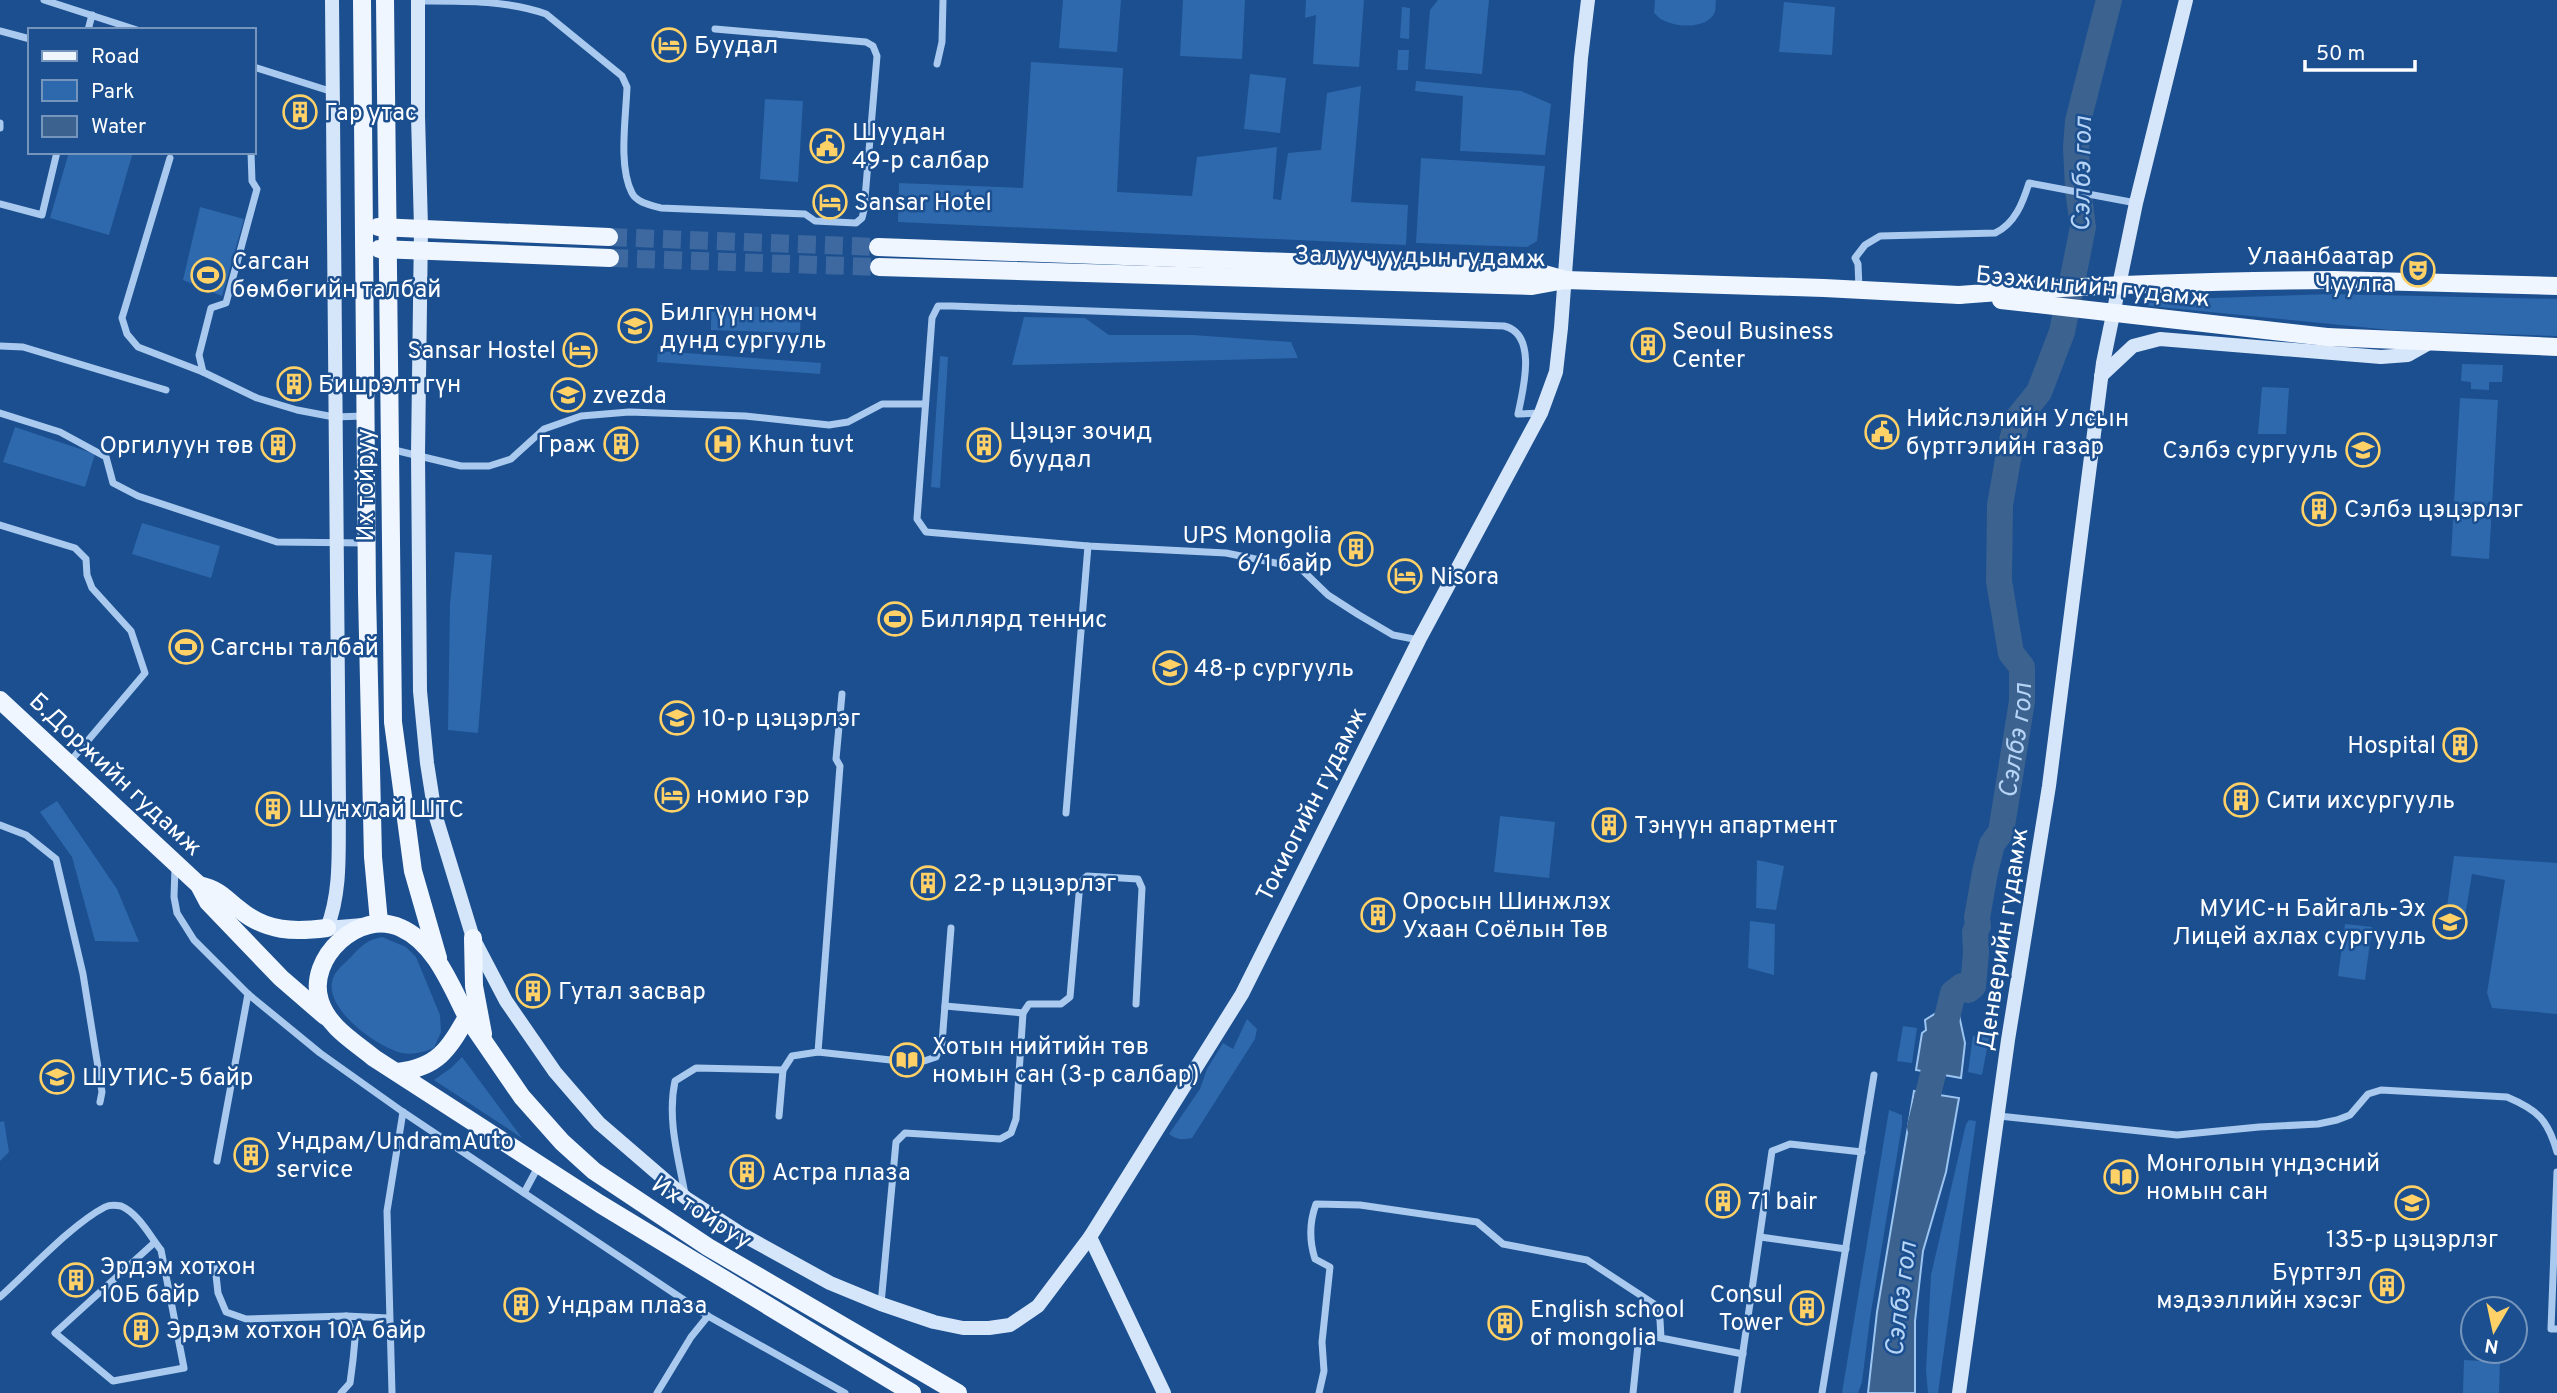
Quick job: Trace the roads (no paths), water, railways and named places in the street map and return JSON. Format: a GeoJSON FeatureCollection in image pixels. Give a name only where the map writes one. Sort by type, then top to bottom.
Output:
{"type":"FeatureCollection","features":[{"type":"Feature","properties":{"kind":"main road","name":"Их тойруу"},"geometry":{"type":"LineString","coordinates":[[362,0],[364,416],[373,923]]}},
{"type":"Feature","properties":{"kind":"main road","name":"Их тойруу"},"geometry":{"type":"LineString","coordinates":[[385,0],[393,722],[413,871],[440,964]]}},
{"type":"Feature","properties":{"kind":"main road"},"geometry":{"type":"LineString","coordinates":[[365,227],[609,237]]}},
{"type":"Feature","properties":{"kind":"main road","name":"Залуучуудын гудамж"},"geometry":{"type":"LineString","coordinates":[[878,247],[1533,271],[1565,280]]}},
{"type":"Feature","properties":{"kind":"main road"},"geometry":{"type":"LineString","coordinates":[[365,248],[610,258]]}},
{"type":"Feature","properties":{"kind":"main road","name":"Залуучуудын гудамж"},"geometry":{"type":"LineString","coordinates":[[879,267],[1532,286],[1565,280]]}},
{"type":"Feature","properties":{"kind":"main road","name":"Бээжингийн гудамж"},"geometry":{"type":"LineString","coordinates":[[1565,280],[1859,289],[1959,295],[2328,337],[2557,347]]}},
{"type":"Feature","properties":{"kind":"main road","name":"Бээжингийн гудамж"},"geometry":{"type":"LineString","coordinates":[[1959,295],[2160,282],[2334,280],[2557,286]]}},
{"type":"Feature","properties":{"kind":"main road","name":"Б.Доржийн гудамж"},"geometry":{"type":"LineString","coordinates":[[0,700],[200,885]]}},
{"type":"Feature","properties":{"kind":"main road"},"geometry":{"type":"LineString","coordinates":[[200,885],[208,902],[272,969],[328,1018],[374,1058],[398,1072],[415,1070],[436,1060],[453,1042],[467,1017],[440,964],[410,933],[401,927],[373,923],[355,929],[337,944],[319,976],[320,1001],[328,1018]]}},
{"type":"Feature","properties":{"kind":"main road"},"geometry":{"type":"LineString","coordinates":[[200,885],[218,890],[241,912],[269,928],[286,931],[327,928]]}},
{"type":"Feature","properties":{"kind":"main road"},"geometry":{"type":"LineString","coordinates":[[473,938],[474,985],[485,1044]]}},
{"type":"Feature","properties":{"kind":"main road","name":"Их тойруу"},"geometry":{"type":"LineString","coordinates":[[467,1017],[542,1121],[594,1171],[708,1247],[958,1393]]}},
{"type":"Feature","properties":{"kind":"main road","name":"Их тойруу"},"geometry":{"type":"LineString","coordinates":[[398,1072],[600,1204],[912,1393]]}},
{"type":"Feature","properties":{"kind":"street"},"geometry":{"type":"LineString","coordinates":[[44,0],[131,28]]}},
{"type":"Feature","properties":{"kind":"street"},"geometry":{"type":"LineString","coordinates":[[327,928],[335,910],[338,888],[332,0]]}},
{"type":"Feature","properties":{"kind":"street"},"geometry":{"type":"LineString","coordinates":[[418,0],[511,0],[532,7],[546,14],[622,76],[627,88],[625,166],[632,195],[643,203],[661,208],[805,214],[815,221],[856,223],[862,218],[864,210],[877,56],[873,46],[866,42],[715,29]]}},
{"type":"Feature","properties":{"kind":"street","name":"Токиогийн гудамж"},"geometry":{"type":"LineString","coordinates":[[418,0],[421,691],[427,763],[435,814],[473,938],[506,1001],[555,1072],[599,1122],[686,1198],[743,1235],[830,1283],[934,1322],[963,1328],[989,1328],[1010,1325],[1038,1306],[1090,1237],[1242,994],[1419,640],[1541,413],[1556,372],[1588,0]]}},
{"type":"Feature","properties":{"kind":"street"},"geometry":{"type":"LineString","coordinates":[[937,64],[942,43],[943,0]]}},
{"type":"Feature","properties":{"kind":"street","name":"Денверийн гудамж"},"geometry":{"type":"LineString","coordinates":[[1959,1393],[2008,1040],[2049,786],[2101,376],[2136,203],[2186,0]]}},
{"type":"Feature","properties":{"kind":"street"},"geometry":{"type":"LineString","coordinates":[[89,28],[92,15]]}},
{"type":"Feature","properties":{"kind":"street"},"geometry":{"type":"LineString","coordinates":[[0,31],[28,38]]}},
{"type":"Feature","properties":{"kind":"street"},"geometry":{"type":"LineString","coordinates":[[256,68],[334,92]]}},
{"type":"Feature","properties":{"kind":"street"},"geometry":{"type":"LineString","coordinates":[[0,204],[42,215],[57,154]]}},
{"type":"Feature","properties":{"kind":"street"},"geometry":{"type":"LineString","coordinates":[[203,372],[199,355],[211,308],[226,303],[257,189],[252,181],[251,154]]}},
{"type":"Feature","properties":{"kind":"street"},"geometry":{"type":"LineString","coordinates":[[170,158],[122,318],[127,334],[138,347],[203,372],[257,398],[297,410],[334,416],[364,416]]}},
{"type":"Feature","properties":{"kind":"street"},"geometry":{"type":"LineString","coordinates":[[1859,289],[1858,264],[1855,258],[1871,240],[1880,236],[1995,233],[2004,229],[2014,216],[2023,202],[2029,183],[2136,203]]}},
{"type":"Feature","properties":{"kind":"street"},"geometry":{"type":"LineString","coordinates":[[1419,640],[1393,635],[1359,615],[1328,595],[1300,568],[1226,553],[931,534],[921,529],[917,519],[925,404],[932,318],[938,306],[1504,326],[1514,328],[1521,337],[1527,374],[1518,414],[1541,413]]}},
{"type":"Feature","properties":{"kind":"street"},"geometry":{"type":"LineString","coordinates":[[2101,376],[2133,346],[2160,340],[2381,357],[2408,355],[2431,342]]}},
{"type":"Feature","properties":{"kind":"street"},"geometry":{"type":"LineString","coordinates":[[0,346],[23,347],[166,390]]}},
{"type":"Feature","properties":{"kind":"street"},"geometry":{"type":"LineString","coordinates":[[389,449],[461,466],[489,466],[511,459],[544,429],[581,416],[629,412],[745,416],[829,425],[848,422],[882,404],[925,404]]}},
{"type":"Feature","properties":{"kind":"street"},"geometry":{"type":"LineString","coordinates":[[0,413],[60,432],[106,457],[113,482],[138,496],[277,542],[367,543]]}},
{"type":"Feature","properties":{"kind":"street"},"geometry":{"type":"LineString","coordinates":[[0,525],[75,548],[86,559],[87,575],[92,588],[131,631],[145,673],[68,764]]}},
{"type":"Feature","properties":{"kind":"street"},"geometry":{"type":"LineString","coordinates":[[1066,813],[1088,546]]}},
{"type":"Feature","properties":{"kind":"street"},"geometry":{"type":"LineString","coordinates":[[818,1052],[839,783],[840,765],[836,759],[842,694]]}},
{"type":"Feature","properties":{"kind":"street"},"geometry":{"type":"LineString","coordinates":[[0,825],[26,835],[56,859],[83,974],[103,1092],[100,1102]]}},
{"type":"Feature","properties":{"kind":"street"},"geometry":{"type":"LineString","coordinates":[[176,863],[174,897],[177,913],[194,940],[248,995],[320,1053],[403,1112],[708,1316],[845,1393]]}},
{"type":"Feature","properties":{"kind":"street"},"geometry":{"type":"LineString","coordinates":[[881,1304],[896,1142],[905,1133],[999,1139],[1011,1133],[1016,1119],[1023,1013],[1029,1004],[1061,1004],[1070,997],[1080,883],[1087,876],[1138,879],[1142,888],[1136,1004]]}},
{"type":"Feature","properties":{"kind":"street"},"geometry":{"type":"LineString","coordinates":[[327,928],[373,923]]}},
{"type":"Feature","properties":{"kind":"street"},"geometry":{"type":"LineString","coordinates":[[779,1116],[783,1070],[792,1056],[818,1052],[924,1063],[936,1057],[940,1051],[951,928]]}},
{"type":"Feature","properties":{"kind":"street"},"geometry":{"type":"LineString","coordinates":[[217,1161],[248,995]]}},
{"type":"Feature","properties":{"kind":"street"},"geometry":{"type":"LineString","coordinates":[[945,1006],[1023,1013]]}},
{"type":"Feature","properties":{"kind":"street"},"geometry":{"type":"LineString","coordinates":[[686,1198],[670,1103],[675,1081],[696,1068],[783,1070]]}},
{"type":"Feature","properties":{"kind":"street"},"geometry":{"type":"LineString","coordinates":[[1822,1393],[1874,1075]]}},
{"type":"Feature","properties":{"kind":"street"},"geometry":{"type":"LineString","coordinates":[[1999,1116],[2177,1135],[2318,1124],[2337,1120],[2350,1115],[2368,1094],[2381,1090],[2507,1097],[2538,1113],[2551,1130],[2557,1152]]}},
{"type":"Feature","properties":{"kind":"street"},"geometry":{"type":"LineString","coordinates":[[392,1393],[387,1211],[403,1112]]}},
{"type":"Feature","properties":{"kind":"street"},"geometry":{"type":"LineString","coordinates":[[1737,1393],[1772,1151],[1790,1144],[1862,1152]]}},
{"type":"Feature","properties":{"kind":"street"},"geometry":{"type":"LineString","coordinates":[[524,1193],[540,1164]]}},
{"type":"Feature","properties":{"kind":"street"},"geometry":{"type":"LineString","coordinates":[[2557,1172],[2551,1329],[2557,1329]]}},
{"type":"Feature","properties":{"kind":"street"},"geometry":{"type":"LineString","coordinates":[[1319,1393],[1324,1371],[1322,1342],[1330,1267],[1315,1259],[1310,1242],[1312,1214],[1316,1204],[1360,1205],[1477,1222],[1503,1244],[1587,1260],[1654,1304],[1660,1320],[1661,1338]]}},
{"type":"Feature","properties":{"kind":"street"},"geometry":{"type":"LineString","coordinates":[[0,1297],[78,1227],[107,1206],[118,1205],[132,1212],[155,1242],[161,1250],[184,1368],[113,1381],[55,1333],[155,1242]]}},
{"type":"Feature","properties":{"kind":"street"},"geometry":{"type":"LineString","coordinates":[[1090,1237],[1164,1393]]}},
{"type":"Feature","properties":{"kind":"street"},"geometry":{"type":"LineString","coordinates":[[1760,1237],[1846,1249]]}},
{"type":"Feature","properties":{"kind":"street"},"geometry":{"type":"LineString","coordinates":[[215,1266],[218,1293],[226,1312],[246,1320],[346,1316],[388,1318]]}},
{"type":"Feature","properties":{"kind":"street"},"geometry":{"type":"LineString","coordinates":[[341,1393],[350,1383],[354,1360],[355,1339],[346,1316]]}},
{"type":"Feature","properties":{"kind":"street"},"geometry":{"type":"LineString","coordinates":[[657,1393],[691,1337],[708,1316]]}},
{"type":"Feature","properties":{"kind":"street"},"geometry":{"type":"LineString","coordinates":[[1633,1393],[1639,1335],[1743,1354]]}},
{"type":"Feature","properties":{"kind":"water"},"geometry":{"type":"Polygon","coordinates":[[[1957,986],[1956,1001],[1965,1043],[1961,1078],[1916,1070],[1922,1033],[1926,1030],[1925,1020],[1936,1013],[1957,986]]]}},
{"type":"Feature","properties":{"kind":"water"},"geometry":{"type":"Polygon","coordinates":[[[1914,1091],[1959,1098],[1946,1172],[1923,1251],[1915,1321],[1915,1393],[1868,1393],[1877,1312],[1914,1091]]]}},
{"type":"Feature","properties":{"kind":"waterway","name":"Сэлбэ гол"},"geometry":{"type":"LineString","coordinates":[[1920,1127],[1953,993],[1962,986],[1968,990],[1973,986],[1975,932],[1985,872],[1992,844],[2001,832],[2022,701],[2022,667],[2011,653],[1999,581],[2000,505],[2018,418],[2039,392],[2062,332],[2083,227],[2076,147],[2078,121],[2109,0]]}},
{"type":"Feature","properties":{"kind":"tunnel"},"geometry":{"type":"LineString","coordinates":[[609,237],[878,247]]}},
{"type":"Feature","properties":{"kind":"tunnel"},"geometry":{"type":"LineString","coordinates":[[610,258],[879,267]]}},
{"type":"Feature","properties":{"kind":"place","name":"Буудал"},"geometry":{"type":"Point","coordinates":[669,45]}},
{"type":"Feature","properties":{"kind":"place","name":"Гар утас"},"geometry":{"type":"Point","coordinates":[300,112]}},
{"type":"Feature","properties":{"kind":"place","name":"Шуудан 49-р салбар"},"geometry":{"type":"Point","coordinates":[827,146]}},
{"type":"Feature","properties":{"kind":"place","name":"Sansar Hotel"},"geometry":{"type":"Point","coordinates":[830,202]}},
{"type":"Feature","properties":{"kind":"place","name":"Улаанбаатар Чуулга"},"geometry":{"type":"Point","coordinates":[2418,270]}},
{"type":"Feature","properties":{"kind":"place","name":"Сагсан бөмбөгийн талбай"},"geometry":{"type":"Point","coordinates":[208,275]}},
{"type":"Feature","properties":{"kind":"place","name":"Билгүүн номч дунд сургууль"},"geometry":{"type":"Point","coordinates":[635,326]}},
{"type":"Feature","properties":{"kind":"place","name":"Seoul Business Center"},"geometry":{"type":"Point","coordinates":[1648,345]}},
{"type":"Feature","properties":{"kind":"place","name":"Sansar Hostel"},"geometry":{"type":"Point","coordinates":[580,350]}},
{"type":"Feature","properties":{"kind":"place","name":"Бишрэлт гүн"},"geometry":{"type":"Point","coordinates":[294,384]}},
{"type":"Feature","properties":{"kind":"place","name":"zvezda"},"geometry":{"type":"Point","coordinates":[568,395]}},
{"type":"Feature","properties":{"kind":"place","name":"Нийслэлийн Улсын бүртгэлийн газар"},"geometry":{"type":"Point","coordinates":[1882,432]}},
{"type":"Feature","properties":{"kind":"place","name":"Граж"},"geometry":{"type":"Point","coordinates":[621,444]}},
{"type":"Feature","properties":{"kind":"place","name":"Khun tuvt"},"geometry":{"type":"Point","coordinates":[723,444]}},
{"type":"Feature","properties":{"kind":"place","name":"Оргилуун төв"},"geometry":{"type":"Point","coordinates":[278,445]}},
{"type":"Feature","properties":{"kind":"place","name":"Цэцэг зочид буудал"},"geometry":{"type":"Point","coordinates":[984,445]}},
{"type":"Feature","properties":{"kind":"place","name":"Сэлбэ сургууль"},"geometry":{"type":"Point","coordinates":[2363,450]}},
{"type":"Feature","properties":{"kind":"place","name":"Сэлбэ цэцэрлэг"},"geometry":{"type":"Point","coordinates":[2319,509]}},
{"type":"Feature","properties":{"kind":"place","name":"UPS Mongolia 6/1 байр"},"geometry":{"type":"Point","coordinates":[1356,549]}},
{"type":"Feature","properties":{"kind":"place","name":"Nisora"},"geometry":{"type":"Point","coordinates":[1405,576]}},
{"type":"Feature","properties":{"kind":"place","name":"Биллярд теннис"},"geometry":{"type":"Point","coordinates":[895,619]}},
{"type":"Feature","properties":{"kind":"place","name":"Сагсны талбай"},"geometry":{"type":"Point","coordinates":[186,647]}},
{"type":"Feature","properties":{"kind":"place","name":"48-р сургууль"},"geometry":{"type":"Point","coordinates":[1170,668]}},
{"type":"Feature","properties":{"kind":"place","name":"10-р цэцэрлэг"},"geometry":{"type":"Point","coordinates":[677,718]}},
{"type":"Feature","properties":{"kind":"place","name":"Hospital"},"geometry":{"type":"Point","coordinates":[2460,745]}},
{"type":"Feature","properties":{"kind":"place","name":"номио гэр"},"geometry":{"type":"Point","coordinates":[672,795]}},
{"type":"Feature","properties":{"kind":"place","name":"Сити ихсургууль"},"geometry":{"type":"Point","coordinates":[2241,800]}},
{"type":"Feature","properties":{"kind":"place","name":"Шунхлай ШТС"},"geometry":{"type":"Point","coordinates":[273,809]}},
{"type":"Feature","properties":{"kind":"place","name":"Тэнүүн апартмент"},"geometry":{"type":"Point","coordinates":[1609,825]}},
{"type":"Feature","properties":{"kind":"place","name":"22-р цэцэрлэг"},"geometry":{"type":"Point","coordinates":[928,883]}},
{"type":"Feature","properties":{"kind":"place","name":"Оросын Шинжлэх Ухаан Соёлын Төв"},"geometry":{"type":"Point","coordinates":[1378,915]}},
{"type":"Feature","properties":{"kind":"place","name":"МУИС-н Байгаль-Эх Лицей ахлах сургууль"},"geometry":{"type":"Point","coordinates":[2450,922]}},
{"type":"Feature","properties":{"kind":"place","name":"Гутал засвар"},"geometry":{"type":"Point","coordinates":[533,991]}},
{"type":"Feature","properties":{"kind":"place","name":"Хотын нийтийн төв номын сан (3-р салбар)"},"geometry":{"type":"Point","coordinates":[907,1060]}},
{"type":"Feature","properties":{"kind":"place","name":"ШУТИС-5 байр"},"geometry":{"type":"Point","coordinates":[57,1077]}},
{"type":"Feature","properties":{"kind":"place","name":"Ундрам/UndramAuto service"},"geometry":{"type":"Point","coordinates":[251,1155]}},
{"type":"Feature","properties":{"kind":"place","name":"Астра плаза"},"geometry":{"type":"Point","coordinates":[747,1172]}},
{"type":"Feature","properties":{"kind":"place","name":"Монголын үндэсний номын сан"},"geometry":{"type":"Point","coordinates":[2121,1177]}},
{"type":"Feature","properties":{"kind":"place","name":"71 bair"},"geometry":{"type":"Point","coordinates":[1723,1201]}},
{"type":"Feature","properties":{"kind":"place","name":"135-р цэцэрлэг"},"geometry":{"type":"Point","coordinates":[2412,1203]}},
{"type":"Feature","properties":{"kind":"place","name":"Эрдэм хотхон 10Б байр"},"geometry":{"type":"Point","coordinates":[76,1280]}},
{"type":"Feature","properties":{"kind":"place","name":"Бүртгэл мэдээллийн хэсэг"},"geometry":{"type":"Point","coordinates":[2387,1286]}},
{"type":"Feature","properties":{"kind":"place","name":"Ундрам плаза"},"geometry":{"type":"Point","coordinates":[521,1305]}},
{"type":"Feature","properties":{"kind":"place","name":"Consul Tower"},"geometry":{"type":"Point","coordinates":[1807,1308]}},
{"type":"Feature","properties":{"kind":"place","name":"English school of mongolia"},"geometry":{"type":"Point","coordinates":[1505,1323]}},
{"type":"Feature","properties":{"kind":"place","name":"Эрдэм хотхон 10А байр"},"geometry":{"type":"Point","coordinates":[141,1330]}}]}
